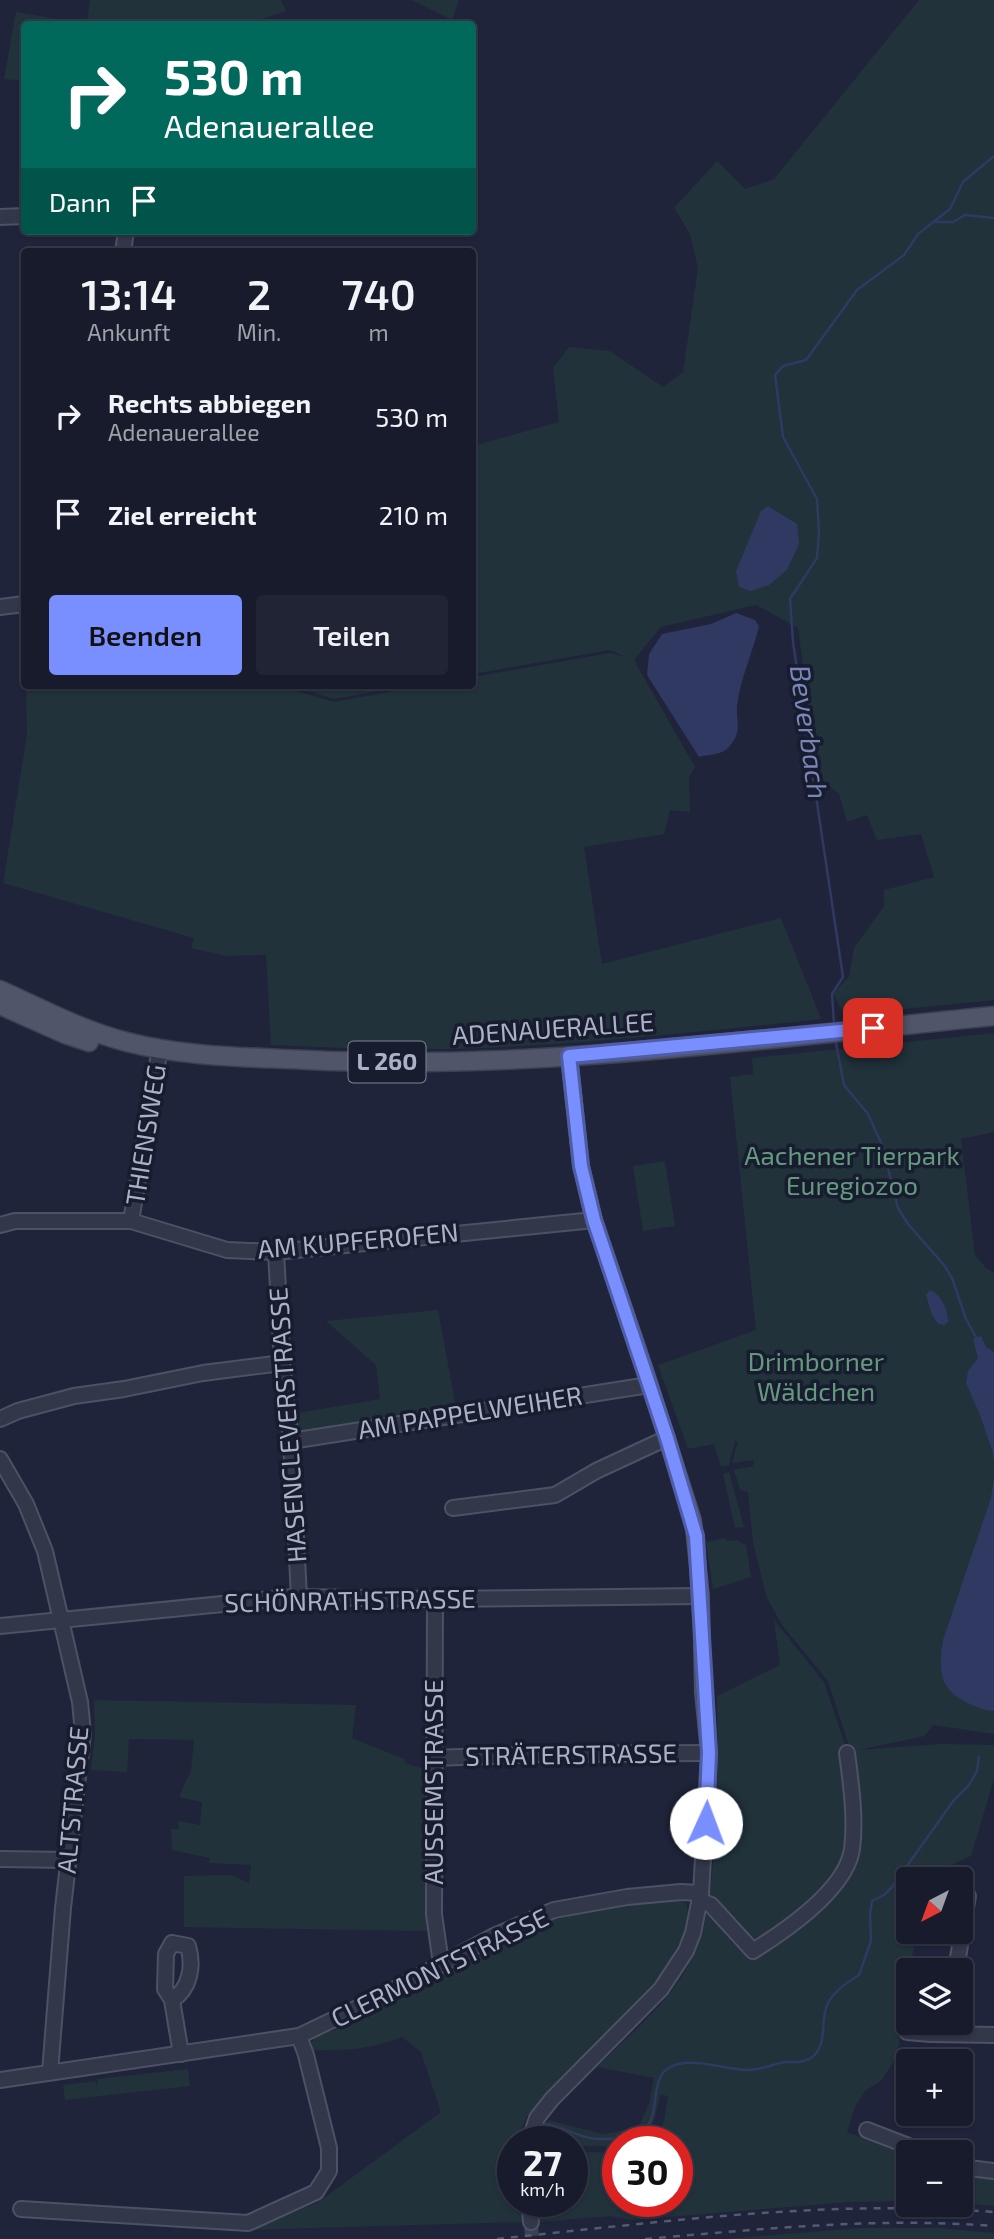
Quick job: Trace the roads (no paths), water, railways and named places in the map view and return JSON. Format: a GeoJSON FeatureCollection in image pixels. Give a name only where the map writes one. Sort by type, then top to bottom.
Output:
{"type":"FeatureCollection","features":[{"type":"Feature","properties":{"kind":"main road"},"geometry":{"type":"LineString","coordinates":[[0,977],[96,1021],[128,1042]]}},
{"type":"Feature","properties":{"kind":"main road","name":"ADENAUERALLEE"},"geometry":{"type":"LineString","coordinates":[[0,990],[81,1027],[128,1042],[160,1048],[279,1059],[370,1062],[482,1062],[569,1056],[994,1016]]}},
{"type":"Feature","properties":{"kind":"main road"},"geometry":{"type":"LineString","coordinates":[[0,1005],[88,1042],[128,1042]]}},
{"type":"Feature","properties":{"kind":"street"},"geometry":{"type":"LineString","coordinates":[[0,217],[21,216]]}},
{"type":"Feature","properties":{"kind":"street"},"geometry":{"type":"LineString","coordinates":[[0,607],[21,604]]}},
{"type":"Feature","properties":{"kind":"street","name":"THIENSWEG"},"geometry":{"type":"LineString","coordinates":[[131,1221],[160,1048]]}},
{"type":"Feature","properties":{"kind":"street"},"geometry":{"type":"LineString","coordinates":[[534,2126],[552,2099],[661,1989],[678,1967],[693,1933],[700,1897],[709,1753],[703,1692],[701,1596],[693,1520],[594,1220],[581,1166],[569,1056]]}},
{"type":"Feature","properties":{"kind":"street","name":"AM KUPFEROFEN"},"geometry":{"type":"LineString","coordinates":[[0,1225],[28,1221],[131,1221],[228,1250],[276,1252],[594,1220]]}},
{"type":"Feature","properties":{"kind":"street","name":"HASENCLEVERSTRASSE"},"geometry":{"type":"LineString","coordinates":[[276,1252],[282,1363],[291,1441],[299,1597]]}},
{"type":"Feature","properties":{"kind":"street"},"geometry":{"type":"LineString","coordinates":[[0,1419],[18,1411],[74,1396],[203,1373],[282,1363]]}},
{"type":"Feature","properties":{"kind":"street","name":"AM PAPPELWEIHER"},"geometry":{"type":"LineString","coordinates":[[291,1441],[649,1385]]}},
{"type":"Feature","properties":{"kind":"street"},"geometry":{"type":"LineString","coordinates":[[453,1508],[555,1495],[596,1471],[667,1438]]}},
{"type":"Feature","properties":{"kind":"street","name":"ALTSTRASSE"},"geometry":{"type":"LineString","coordinates":[[0,1459],[26,1504],[45,1551],[80,1702],[83,1733],[50,2072]]}},
{"type":"Feature","properties":{"kind":"street","name":"SCHÖNRATHSTRASSE"},"geometry":{"type":"LineString","coordinates":[[0,1626],[299,1597],[435,1599],[701,1596]]}},
{"type":"Feature","properties":{"kind":"street","name":"AUSSEMSTRASSE"},"geometry":{"type":"LineString","coordinates":[[435,1599],[434,1914],[441,1964]]}},
{"type":"Feature","properties":{"kind":"street","name":"STRÄTERSTRASSE"},"geometry":{"type":"LineString","coordinates":[[433,1758],[709,1753]]}},
{"type":"Feature","properties":{"kind":"street"},"geometry":{"type":"LineString","coordinates":[[700,1897],[711,1905],[753,1951],[815,1906],[838,1881],[852,1851],[852,1797],[847,1753]]}},
{"type":"Feature","properties":{"kind":"street"},"geometry":{"type":"LineString","coordinates":[[0,1859],[69,1860]]}},
{"type":"Feature","properties":{"kind":"street","name":"CLERMONTSTRASSE"},"geometry":{"type":"LineString","coordinates":[[0,2080],[299,2036],[494,1936],[554,1910],[681,1892],[700,1897]]}},
{"type":"Feature","properties":{"kind":"street"},"geometry":{"type":"LineString","coordinates":[[172,2000],[181,2054]]}},
{"type":"Feature","properties":{"kind":"street"},"geometry":{"type":"LineString","coordinates":[[973,2032],[994,2035]]}},
{"type":"Feature","properties":{"kind":"street"},"geometry":{"type":"LineString","coordinates":[[21,2209],[248,2223],[316,2192],[329,2171],[329,2148],[299,2036]]}},
{"type":"Feature","properties":{"kind":"street"},"geometry":{"type":"LineString","coordinates":[[867,2130],[896,2141]]}},
{"type":"Feature","properties":{"kind":"street"},"geometry":{"type":"LineString","coordinates":[[973,2168],[994,2171]]}},
{"type":"Feature","properties":{"kind":"street"},"geometry":{"type":"LineString","coordinates":[[530,2217],[531,2222]]}},
{"type":"Feature","properties":{"kind":"water"},"geometry":{"type":"Polygon","coordinates":[[[768,506],[797,524],[799,544],[787,570],[769,585],[751,591],[739,587],[736,571],[761,511],[768,506]]]}},
{"type":"Feature","properties":{"kind":"water"},"geometry":{"type":"Polygon","coordinates":[[[736,613],[755,620],[759,626],[739,696],[736,736],[726,750],[699,757],[647,675],[649,654],[662,634],[711,624],[736,613]]]}},
{"type":"Feature","properties":{"kind":"water"},"geometry":{"type":"Polygon","coordinates":[[[930,1290],[941,1299],[947,1313],[948,1322],[944,1325],[938,1324],[932,1315],[926,1295],[930,1290]]]}},
{"type":"Feature","properties":{"kind":"water"},"geometry":{"type":"Polygon","coordinates":[[[981,1336],[986,1347],[994,1352],[994,1463],[980,1415],[966,1383],[968,1371],[978,1358],[973,1339],[981,1336]]]}},
{"type":"Feature","properties":{"kind":"water"},"geometry":{"type":"Polygon","coordinates":[[[994,1477],[994,1711],[972,1705],[953,1693],[943,1679],[941,1662],[943,1640],[991,1498],[994,1477]]]}},
{"type":"Feature","properties":{"kind":"waterway","name":"Beverbach"},"geometry":{"type":"LineString","coordinates":[[834,1024],[832,994],[843,977],[793,642],[790,599],[817,558],[817,499],[783,437],[775,375],[783,366],[806,360],[857,290],[904,255],[918,234],[950,209],[963,182],[994,156]]}},
{"type":"Feature","properties":{"kind":"waterway"},"geometry":{"type":"LineString","coordinates":[[936,222],[953,222],[965,215],[994,218]]}},
{"type":"Feature","properties":{"kind":"waterway","name":"Beverbach"},"geometry":{"type":"LineString","coordinates":[[835,1038],[844,1085],[868,1114],[882,1145],[898,1208],[952,1278],[966,1319],[977,1339]]}},
{"type":"Feature","properties":{"kind":"waterway","name":"Beverbach"},"geometry":{"type":"LineString","coordinates":[[546,2124],[595,2139],[630,2136],[640,2133],[650,2122],[659,2081],[663,2072],[672,2066],[693,2063],[754,2070],[811,2058],[821,2042],[828,2003],[839,1989],[859,1975],[871,1941],[872,1901],[892,1887],[954,1800],[969,1785],[977,1771],[979,1757]]}},
{"type":"Feature","properties":{"kind":"tunnel"},"geometry":{"type":"LineString","coordinates":[[531,2222],[532,2239]]}},
{"type":"Feature","properties":{"kind":"railway"},"geometry":{"type":"LineString","coordinates":[[497,2239],[807,2210],[870,2208],[994,2212]]}},
{"type":"Feature","properties":{"kind":"railway"},"geometry":{"type":"LineString","coordinates":[[645,2239],[863,2224],[994,2226]]}},
{"type":"Feature","properties":{"kind":"park label","name":"Aachener Tierpark Euregiozoo"},"geometry":{"type":"Point","coordinates":[852,1171]}},
{"type":"Feature","properties":{"kind":"park label","name":"Drimborner Wäldchen"},"geometry":{"type":"Point","coordinates":[816,1377]}}]}
